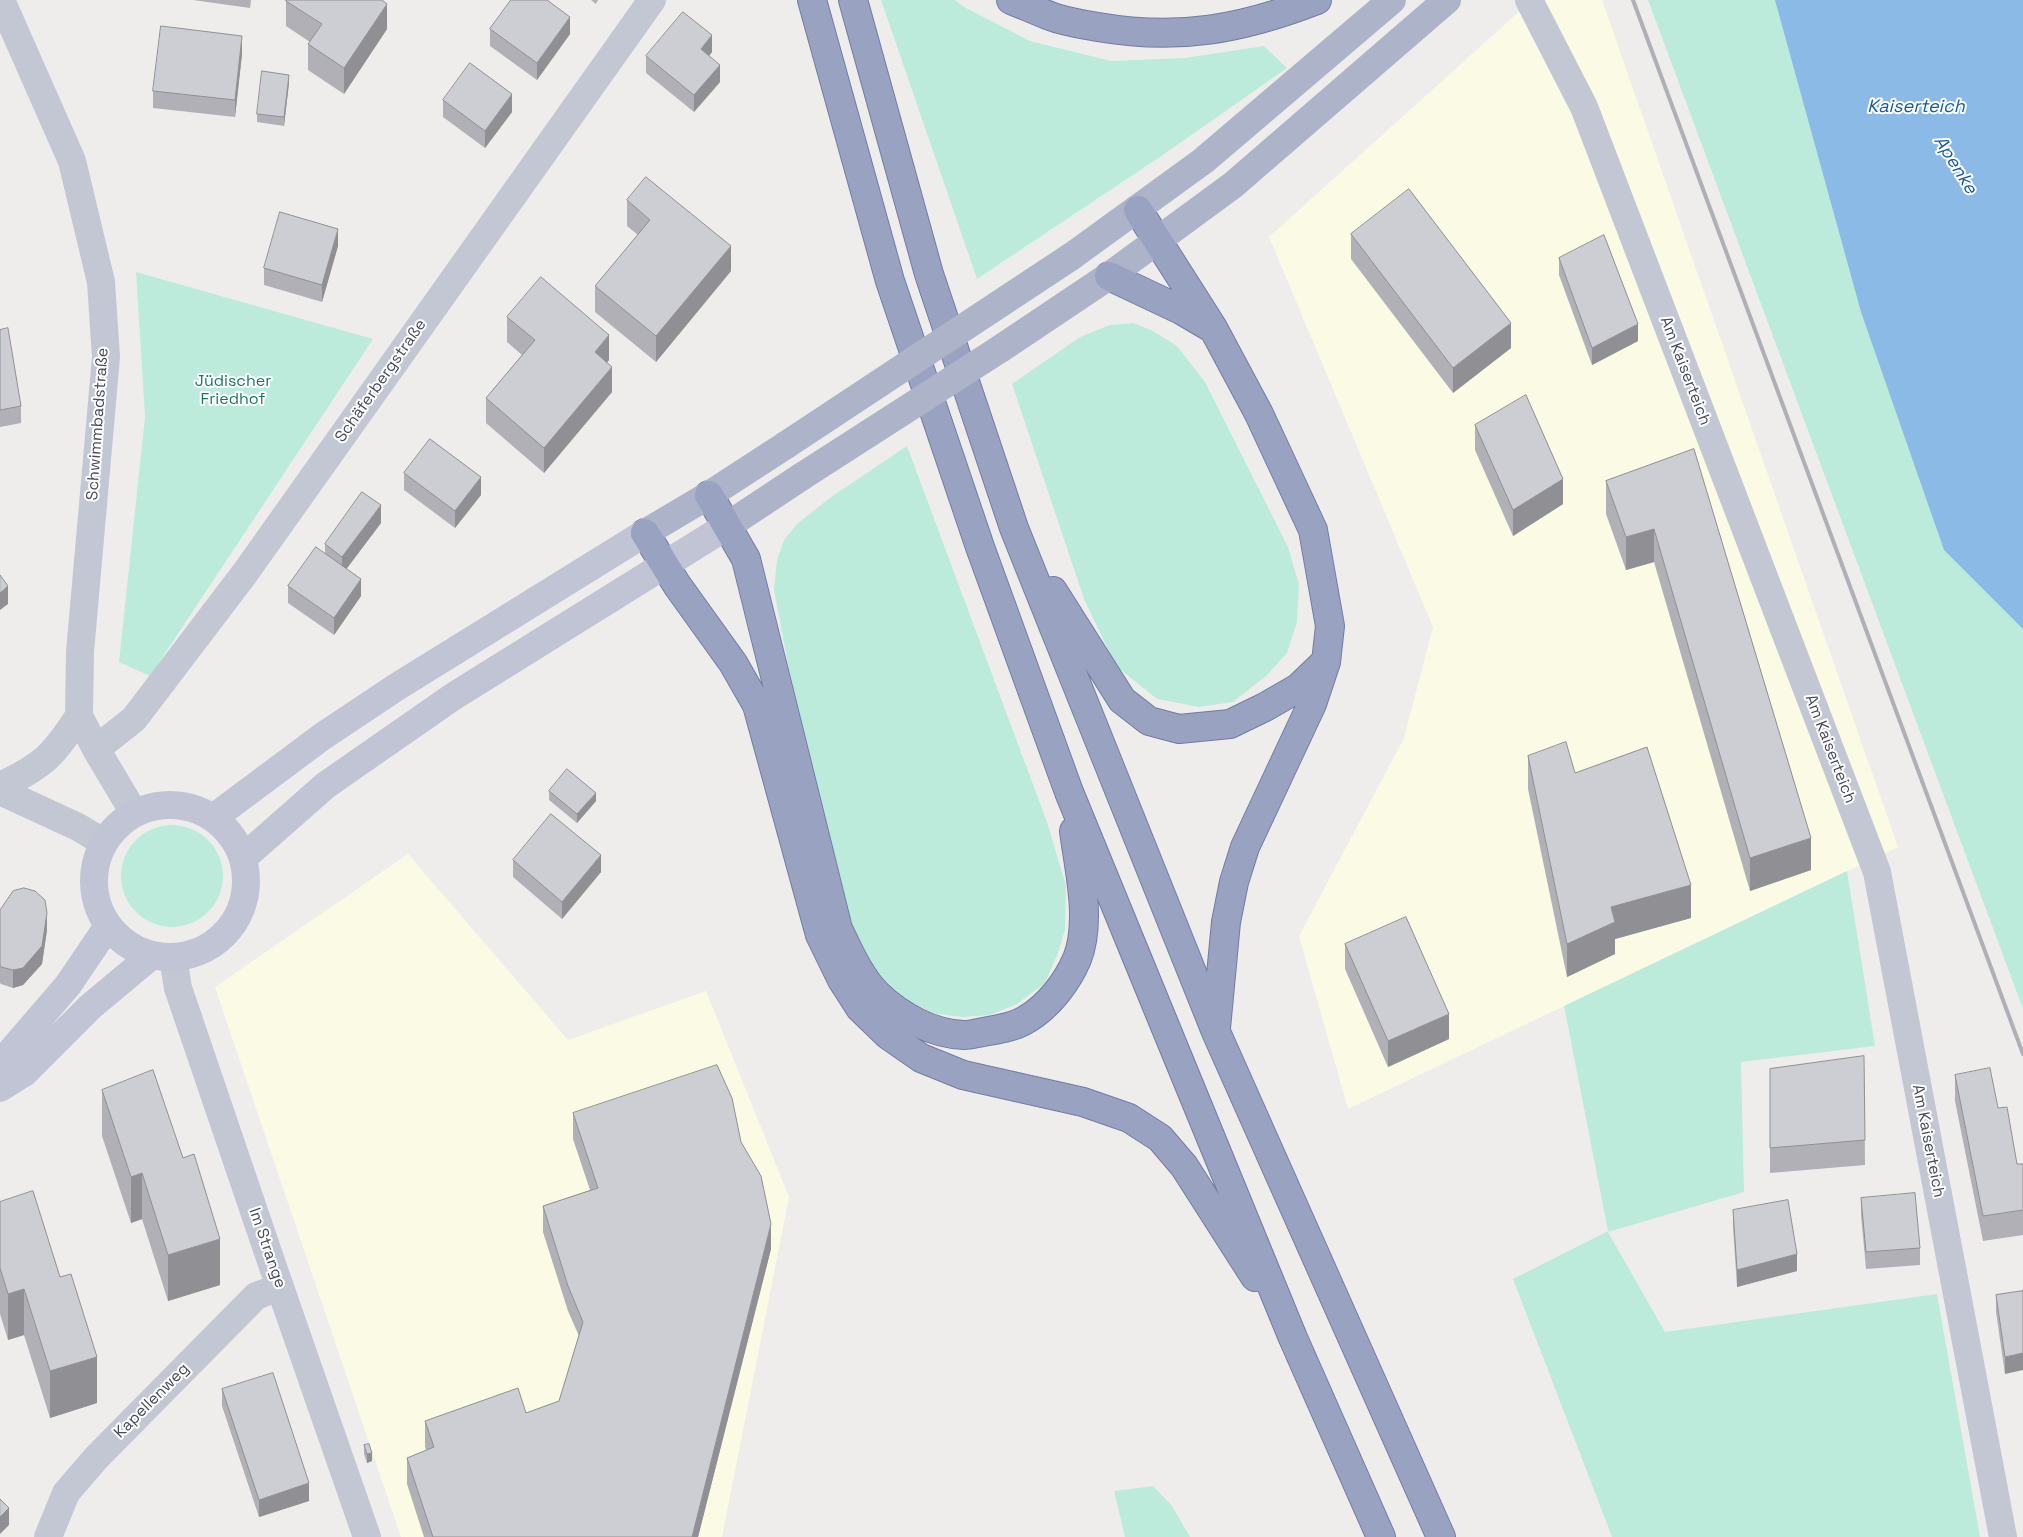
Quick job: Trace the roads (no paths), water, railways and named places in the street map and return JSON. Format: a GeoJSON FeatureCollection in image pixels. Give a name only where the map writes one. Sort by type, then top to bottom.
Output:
{"type":"FeatureCollection","features":[{"type":"Feature","properties":{"kind":"highway"},"geometry":{"type":"LineString","coordinates":[[812,0],[890,281],[980,547],[1069,792],[1293,1338],[1381,1537]]}},
{"type":"Feature","properties":{"kind":"highway"},"geometry":{"type":"LineString","coordinates":[[853,0],[929,274],[1014,528],[1216,1032],[1441,1537]]}},
{"type":"Feature","properties":{"kind":"highway"},"geometry":{"type":"LineString","coordinates":[[1011,0],[1051,17],[1092,26],[1131,33],[1182,34],[1234,27],[1280,14],[1318,0]]}},
{"type":"Feature","properties":{"kind":"highway"},"geometry":{"type":"LineString","coordinates":[[1138,210],[1213,328],[1259,414],[1313,530],[1330,626],[1326,662],[1312,704],[1245,847],[1234,882],[1226,922],[1216,1032]]}},
{"type":"Feature","properties":{"kind":"highway"},"geometry":{"type":"LineString","coordinates":[[1109,276],[1181,310],[1213,328]]}},
{"type":"Feature","properties":{"kind":"highway"},"geometry":{"type":"LineString","coordinates":[[709,496],[746,559],[838,929],[856,966],[876,992],[902,1015],[933,1029],[965,1035],[994,1030],[1026,1020],[1057,993],[1077,958],[1082,938],[1084,901],[1069,792]]}},
{"type":"Feature","properties":{"kind":"highway"},"geometry":{"type":"LineString","coordinates":[[1014,528],[1122,700],[1149,721],[1179,729],[1230,724],[1298,688],[1326,662]]}},
{"type":"Feature","properties":{"kind":"highway"},"geometry":{"type":"LineString","coordinates":[[645,533],[664,565],[733,663],[757,705],[820,935],[842,980],[860,1008],[888,1035],[921,1058],[964,1075],[1083,1102],[1129,1118],[1160,1138],[1184,1166],[1293,1338]]}},
{"type":"Feature","properties":{"kind":"main road"},"geometry":{"type":"LineString","coordinates":[[213,818],[323,736],[395,688],[645,533],[709,496],[1072,256],[1138,210],[1203,161],[1392,0]]}},
{"type":"Feature","properties":{"kind":"main road"},"geometry":{"type":"LineString","coordinates":[[243,858],[326,785],[454,696],[727,526],[1109,276],[1233,186],[1438,8]]}},
{"type":"Feature","properties":{"kind":"main road"},"geometry":{"type":"LineString","coordinates":[[174,804],[195,808],[213,818],[226,829],[236,843],[243,858],[246,878],[245,898],[238,917],[226,933],[211,946],[193,954],[162,957],[127,945],[108,926],[97,907],[93,885],[95,863],[103,842],[116,826],[134,813],[153,806],[174,804]]}},
{"type":"Feature","properties":{"kind":"main road"},"geometry":{"type":"LineString","coordinates":[[0,1074],[7,1056],[68,985],[108,926]]}},
{"type":"Feature","properties":{"kind":"main road"},"geometry":{"type":"LineString","coordinates":[[0,1088],[24,1073],[90,1006],[162,957]]}},
{"type":"Feature","properties":{"kind":"street","name":"Schwimmbadstraße"},"geometry":{"type":"LineString","coordinates":[[1,0],[72,161],[101,282],[106,357],[80,652],[80,716],[96,749],[134,813]]}},
{"type":"Feature","properties":{"kind":"street","name":"Schäferbergstraße"},"geometry":{"type":"LineString","coordinates":[[96,749],[134,719],[245,573],[652,0]]}},
{"type":"Feature","properties":{"kind":"street","name":"Am Kaiserteich"},"geometry":{"type":"LineString","coordinates":[[1529,0],[1584,107],[1877,872],[2003,1537]]}},
{"type":"Feature","properties":{"kind":"street"},"geometry":{"type":"LineString","coordinates":[[0,786],[26,774],[43,762],[54,752],[80,716]]}},
{"type":"Feature","properties":{"kind":"street"},"geometry":{"type":"LineString","coordinates":[[0,791],[78,827],[103,842]]}},
{"type":"Feature","properties":{"kind":"street","name":"Im Strange"},"geometry":{"type":"LineString","coordinates":[[162,957],[178,988],[367,1537]]}},
{"type":"Feature","properties":{"kind":"street","name":"Kapellenweg"},"geometry":{"type":"LineString","coordinates":[[48,1537],[66,1493],[96,1458],[256,1296],[280,1287]]}},
{"type":"Feature","properties":{"kind":"water","name":"Kaiserteich"},"geometry":{"type":"Polygon","coordinates":[[[1775,0],[2023,0],[2023,629],[1944,550],[1861,312],[1775,0]]]}},
{"type":"Feature","properties":{"kind":"railway"},"geometry":{"type":"LineString","coordinates":[[1633,0],[2023,1054]]}},
{"type":"Feature","properties":{"kind":"water label","name":"Apenke"},"geometry":{"type":"Point","coordinates":[1955,165]}},
{"type":"Feature","properties":{"kind":"park label","name":"Jüdischer Friedhof"},"geometry":{"type":"Point","coordinates":[233,391]}}]}
